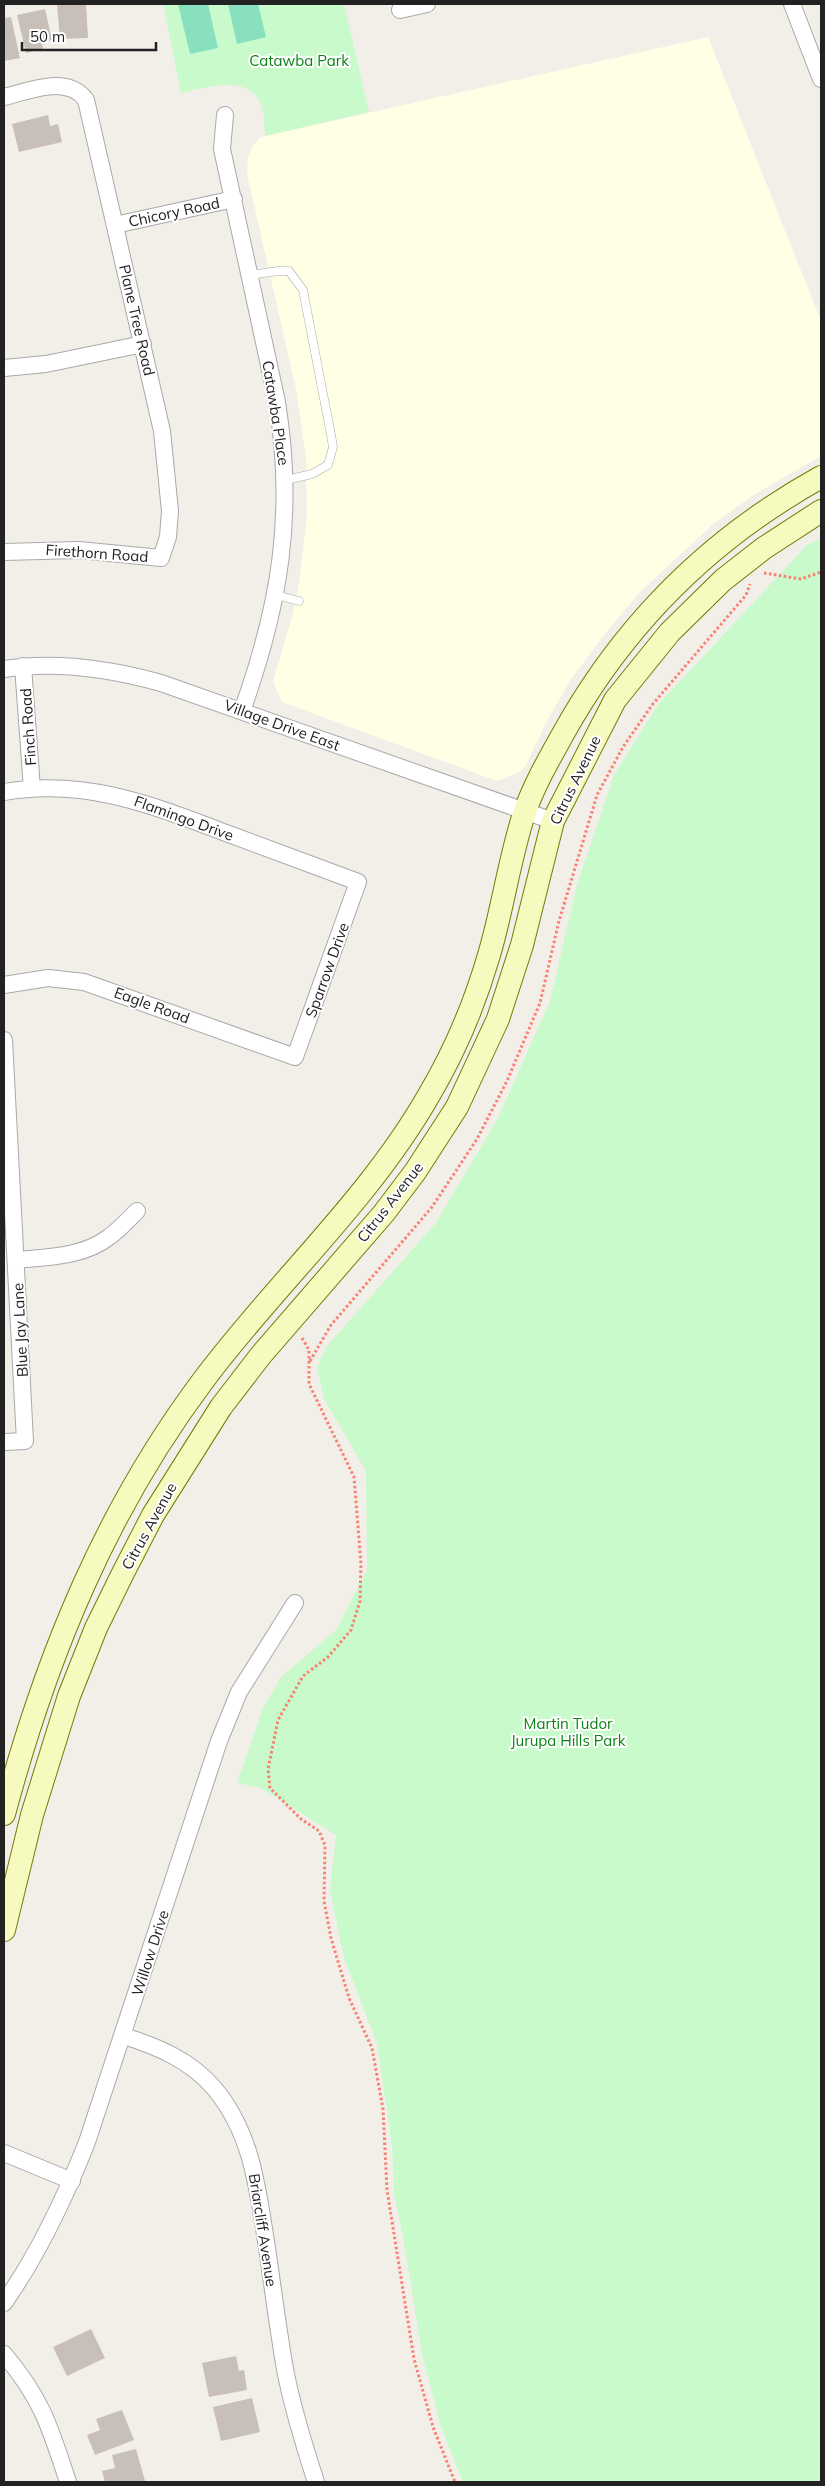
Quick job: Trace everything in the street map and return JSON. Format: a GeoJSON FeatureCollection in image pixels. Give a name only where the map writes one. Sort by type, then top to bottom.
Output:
{"type":"FeatureCollection","features":[{"type":"Feature","properties":{"kind":"street"},"geometry":{"type":"LineString","coordinates":[[400,10],[427,4]]}},
{"type":"Feature","properties":{"kind":"street"},"geometry":{"type":"LineString","coordinates":[[792,4],[821,79]]}},
{"type":"Feature","properties":{"kind":"street","name":"Plane Tree Road"},"geometry":{"type":"LineString","coordinates":[[4,97],[58,85],[76,88],[86,100],[162,431],[170,511],[168,538],[161,558]]}},
{"type":"Feature","properties":{"kind":"street","name":"Catawba Place"},"geometry":{"type":"LineString","coordinates":[[225,115],[222,149],[277,402],[284,444],[286,480],[283,556],[276,595],[254,681],[242,711]]}},
{"type":"Feature","properties":{"kind":"street","name":"Chicory Road"},"geometry":{"type":"LineString","coordinates":[[115,225],[234,199]]}},
{"type":"Feature","properties":{"kind":"street"},"geometry":{"type":"LineString","coordinates":[[4,368],[46,364],[143,344]]}},
{"type":"Feature","properties":{"kind":"street","name":"Citrus Avenue"},"geometry":{"type":"LineString","coordinates":[[4,1814],[24,1737],[72,1608],[98,1554],[156,1449],[205,1378],[301,1261],[365,1188],[398,1145],[430,1094],[456,1044],[489,956],[524,812],[554,749],[584,695],[630,633],[670,588],[699,561],[743,526],[821,477]]}},
{"type":"Feature","properties":{"kind":"street","name":"Citrus Avenue"},"geometry":{"type":"LineString","coordinates":[[4,1930],[32,1815],[69,1696],[96,1628],[123,1573],[153,1516],[221,1407],[261,1355],[384,1213],[415,1172],[457,1107],[498,1019],[522,945],[553,821],[615,700],[670,632],[723,580],[764,548],[821,511]]}},
{"type":"Feature","properties":{"kind":"street","name":"Firethorn Road"},"geometry":{"type":"LineString","coordinates":[[4,552],[80,550],[161,558]]}},
{"type":"Feature","properties":{"kind":"street","name":"Village Drive East"},"geometry":{"type":"LineString","coordinates":[[4,669],[23,666],[51,666],[131,675],[183,689],[553,821]]}},
{"type":"Feature","properties":{"kind":"street","name":"Finch Road"},"geometry":{"type":"LineString","coordinates":[[23,666],[32,788]]}},
{"type":"Feature","properties":{"kind":"street","name":"Flamingo Drive"},"geometry":{"type":"LineString","coordinates":[[4,792],[32,788],[86,790],[124,796],[358,882]]}},
{"type":"Feature","properties":{"kind":"street","name":"Sparrow Drive"},"geometry":{"type":"LineString","coordinates":[[295,1057],[358,882]]}},
{"type":"Feature","properties":{"kind":"street","name":"Eagle Road"},"geometry":{"type":"LineString","coordinates":[[4,985],[48,978],[84,982],[295,1057]]}},
{"type":"Feature","properties":{"kind":"street","name":"Blue Jay Lane"},"geometry":{"type":"LineString","coordinates":[[4,1040],[26,1441],[4,1442]]}},
{"type":"Feature","properties":{"kind":"street"},"geometry":{"type":"LineString","coordinates":[[17,1260],[66,1255],[90,1248],[110,1237],[137,1211]]}},
{"type":"Feature","properties":{"kind":"street","name":"Willow Drive"},"geometry":{"type":"LineString","coordinates":[[4,2303],[51,2224],[72,2181],[124,2036],[219,1742],[239,1692],[295,1604]]}},
{"type":"Feature","properties":{"kind":"street","name":"Briarcliff Avenue"},"geometry":{"type":"LineString","coordinates":[[124,2036],[165,2051],[206,2079],[227,2106],[248,2147],[259,2197],[286,2371],[302,2438],[316,2482]]}},
{"type":"Feature","properties":{"kind":"street"},"geometry":{"type":"LineString","coordinates":[[4,2154],[72,2181]]}},
{"type":"Feature","properties":{"kind":"street"},"geometry":{"type":"LineString","coordinates":[[4,2354],[40,2404],[68,2482]]}},
{"type":"Feature","properties":{"kind":"lane"},"geometry":{"type":"LineString","coordinates":[[250,276],[278,270],[289,271],[303,290],[331,435],[333,447],[328,465],[312,474],[286,480]]}},
{"type":"Feature","properties":{"kind":"lane"},"geometry":{"type":"LineString","coordinates":[[276,595],[300,600]]}},
{"type":"Feature","properties":{"kind":"path"},"geometry":{"type":"LineString","coordinates":[[762,572],[801,579],[821,572]]}},
{"type":"Feature","properties":{"kind":"path"},"geometry":{"type":"LineString","coordinates":[[309,1362],[331,1325],[432,1207],[478,1139],[507,1081],[540,1003],[559,921],[597,795],[623,747],[652,705],[746,595],[751,579]]}},
{"type":"Feature","properties":{"kind":"path"},"geometry":{"type":"LineString","coordinates":[[297,1331],[309,1350],[309,1384],[354,1477],[361,1564],[360,1601],[351,1630],[328,1657],[302,1676],[278,1720],[268,1769],[270,1788],[301,1819],[319,1831],[326,1845],[324,1901],[331,1938],[349,1998],[372,2048],[383,2110],[387,2190],[414,2359],[433,2427],[455,2482]]}},
{"type":"Feature","properties":{"kind":"shaded area"},"geometry":{"type":"Polygon","coordinates":[[[708,37],[821,321],[821,456],[755,494],[713,524],[640,592],[571,679],[547,721],[526,765],[521,771],[497,781],[282,702],[273,682],[293,613],[299,583],[307,516],[306,459],[296,389],[247,174],[248,158],[253,146],[259,138],[265,136],[708,37]]]}},
{"type":"Feature","properties":{"kind":"green space","name":"Catawba Park"},"geometry":{"type":"Polygon","coordinates":[[[163,4],[344,4],[369,112],[265,136],[262,106],[253,93],[245,88],[223,85],[181,93],[163,4]]]}},
{"type":"Feature","properties":{"kind":"green space"},"geometry":{"type":"Polygon","coordinates":[[[178,4],[208,4],[218,48],[190,54],[178,4]]]}},
{"type":"Feature","properties":{"kind":"green space"},"geometry":{"type":"Polygon","coordinates":[[[228,4],[258,4],[266,37],[237,44],[228,4]]]}},
{"type":"Feature","properties":{"kind":"green space","name":"Martin Tudor Jurupa Hills Park"},"geometry":{"type":"Polygon","coordinates":[[[821,538],[821,2482],[463,2482],[441,2427],[422,2354],[404,2242],[394,2194],[392,2145],[377,2043],[344,1958],[330,1890],[336,1835],[261,1788],[237,1783],[263,1708],[281,1677],[336,1630],[367,1570],[366,1471],[324,1399],[317,1368],[327,1346],[435,1224],[498,1118],[550,1001],[577,885],[614,775],[658,705],[807,545],[821,538]]]}},
{"type":"Feature","properties":{"kind":"building"},"geometry":{"type":"Polygon","coordinates":[[[57,4],[86,4],[88,38],[60,39],[57,4]]]}},
{"type":"Feature","properties":{"kind":"building"},"geometry":{"type":"Polygon","coordinates":[[[45,9],[52,40],[42,42],[43,49],[26,53],[17,15],[45,9]]]}},
{"type":"Feature","properties":{"kind":"building"},"geometry":{"type":"Polygon","coordinates":[[[11,17],[20,58],[4,61],[4,18],[11,17]]]}},
{"type":"Feature","properties":{"kind":"building"},"geometry":{"type":"Polygon","coordinates":[[[48,115],[50,126],[58,124],[62,142],[19,152],[12,124],[48,115]]]}},
{"type":"Feature","properties":{"kind":"building"},"geometry":{"type":"Polygon","coordinates":[[[91,2329],[105,2358],[67,2376],[53,2347],[91,2329]]]}},
{"type":"Feature","properties":{"kind":"building"},"geometry":{"type":"Polygon","coordinates":[[[236,2356],[239,2371],[244,2370],[247,2390],[209,2397],[202,2363],[236,2356]]]}},
{"type":"Feature","properties":{"kind":"building"},"geometry":{"type":"Polygon","coordinates":[[[252,2398],[260,2432],[221,2441],[213,2407],[252,2398]]]}},
{"type":"Feature","properties":{"kind":"building"},"geometry":{"type":"Polygon","coordinates":[[[122,2410],[134,2440],[95,2455],[87,2435],[100,2430],[96,2419],[122,2410]]]}},
{"type":"Feature","properties":{"kind":"building"},"geometry":{"type":"Polygon","coordinates":[[[136,2449],[145,2481],[105,2482],[102,2471],[115,2468],[112,2455],[136,2449]]]}}]}
